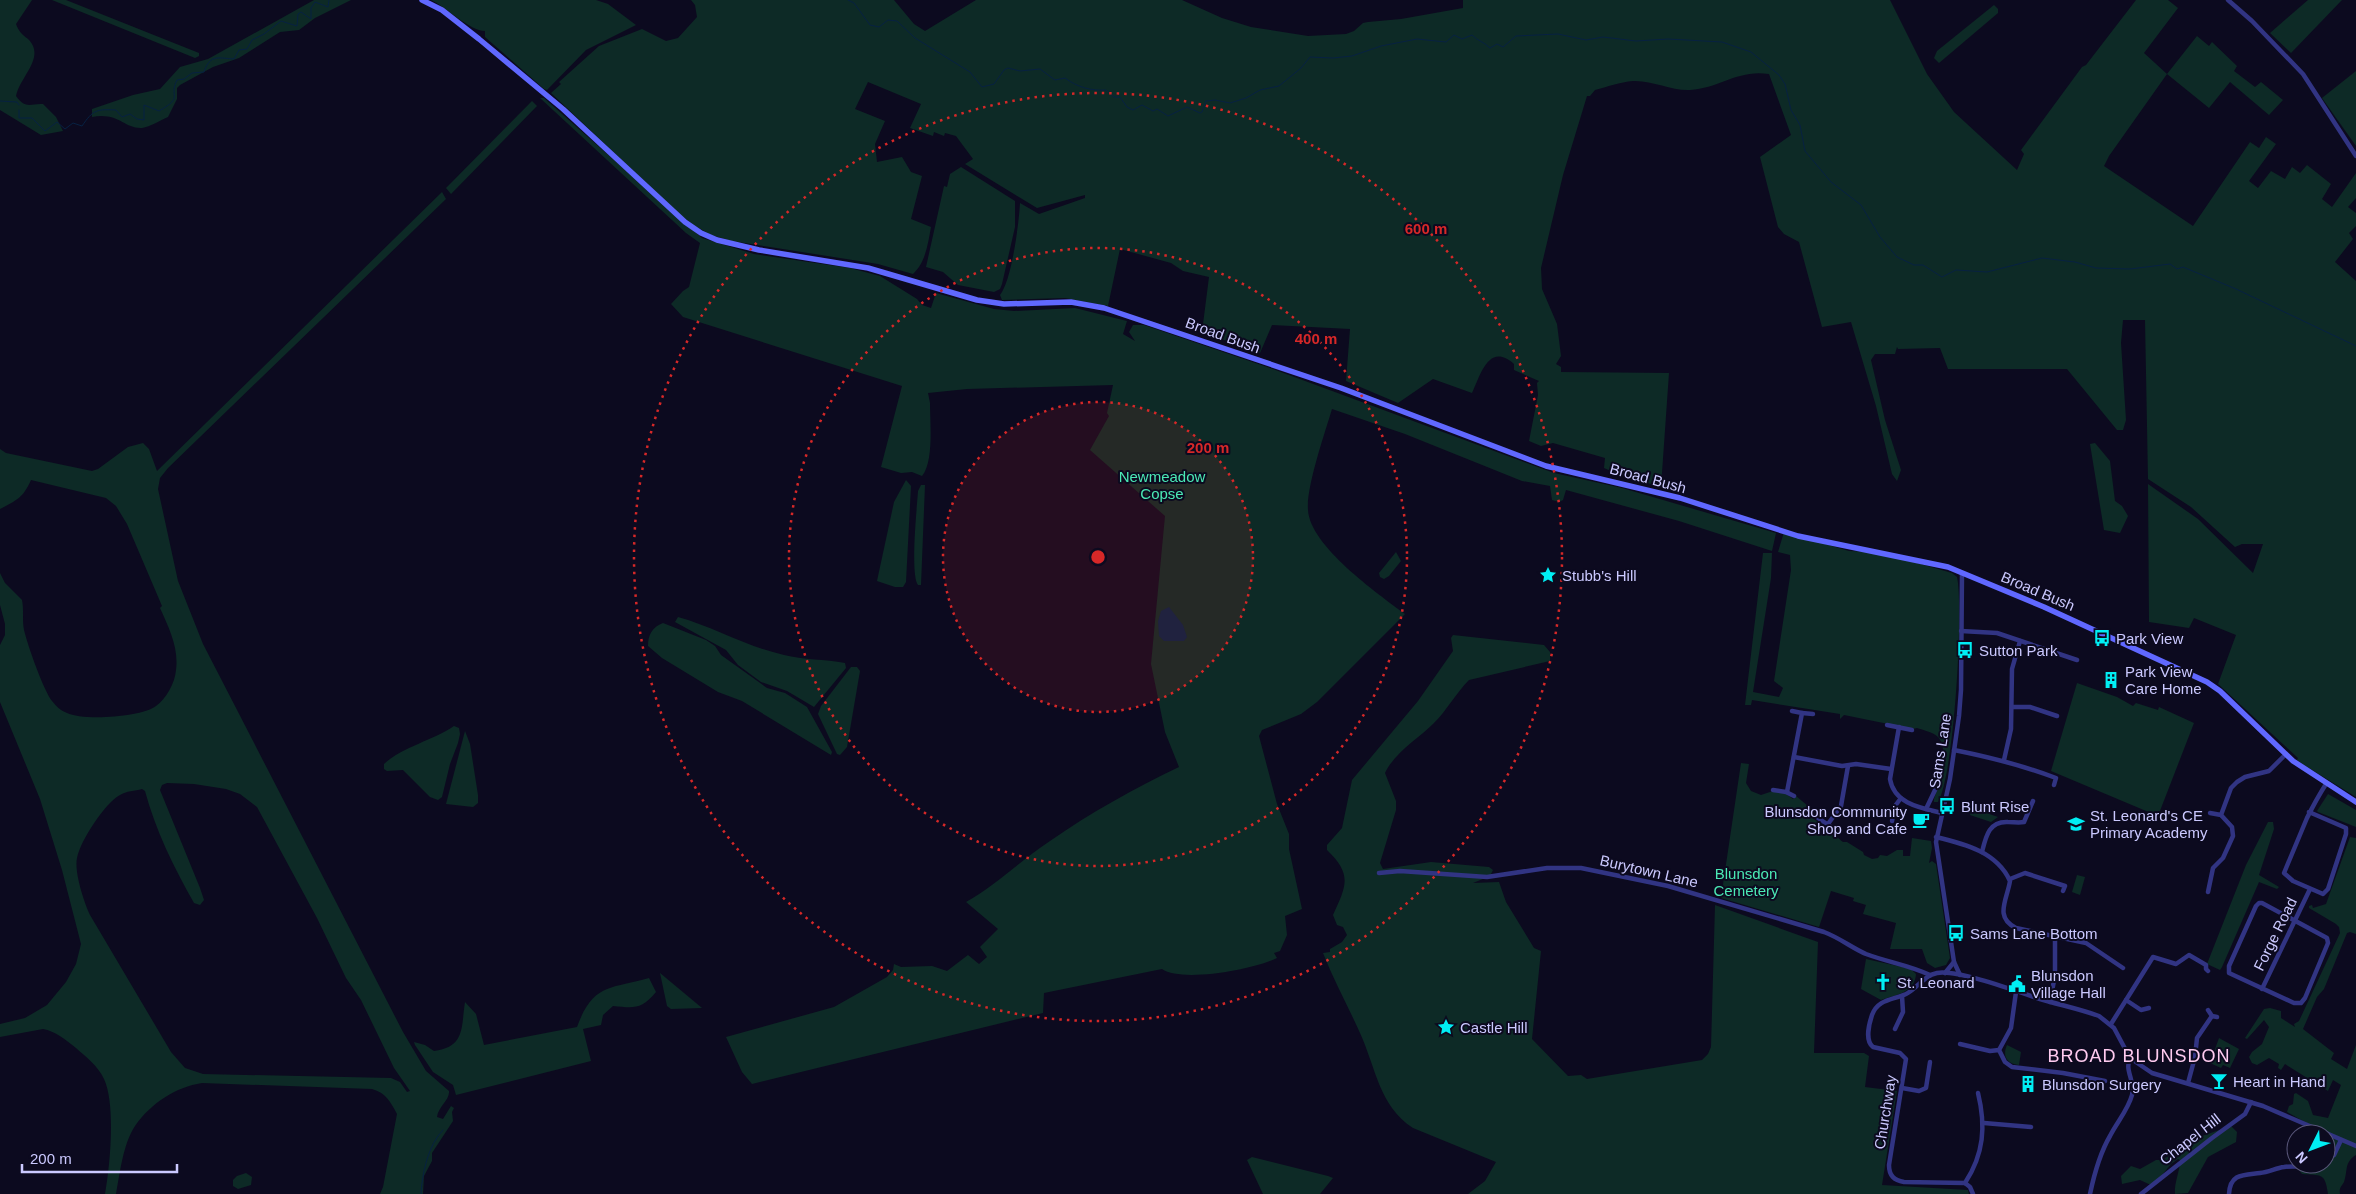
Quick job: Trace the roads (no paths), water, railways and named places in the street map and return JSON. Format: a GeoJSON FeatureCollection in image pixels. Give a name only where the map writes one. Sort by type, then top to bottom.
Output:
{"type":"FeatureCollection","features":[{"type":"Feature","properties":{"kind":"main road","name":"Broad Bush"},"geometry":{"type":"LineString","coordinates":[[422,0],[454,19],[563,109],[684,222],[701,233],[717,240],[759,250],[846,263],[892,274],[954,294],[991,302],[1016,304],[1053,301],[1104,308],[1341,388],[1546,466],[1680,498],[1798,536],[1926,561],[1962,573],[2089,627],[2207,682],[2220,691],[2285,755],[2326,784],[2356,802]]}},
{"type":"Feature","properties":{"kind":"street"},"geometry":{"type":"LineString","coordinates":[[2228,0],[2252,21],[2303,74],[2356,156]]}},
{"type":"Feature","properties":{"kind":"street","name":"Sams Lane"},"geometry":{"type":"LineString","coordinates":[[1960,976],[1954,962],[1936,851],[1936,837],[1954,750],[1961,690],[1962,573]]}},
{"type":"Feature","properties":{"kind":"street"},"geometry":{"type":"LineString","coordinates":[[1961,631],[1992,632],[2077,660]]}},
{"type":"Feature","properties":{"kind":"street"},"geometry":{"type":"LineString","coordinates":[[2004,760],[2011,733],[2012,669],[2020,641]]}},
{"type":"Feature","properties":{"kind":"street"},"geometry":{"type":"LineString","coordinates":[[2064,663],[2066,656]]}},
{"type":"Feature","properties":{"kind":"street"},"geometry":{"type":"LineString","coordinates":[[2012,707],[2030,707],[2057,716]]}},
{"type":"Feature","properties":{"kind":"street"},"geometry":{"type":"LineString","coordinates":[[1792,711],[1813,714]]}},
{"type":"Feature","properties":{"kind":"street"},"geometry":{"type":"LineString","coordinates":[[1788,792],[1802,713]]}},
{"type":"Feature","properties":{"kind":"street"},"geometry":{"type":"LineString","coordinates":[[2047,720],[2049,713]]}},
{"type":"Feature","properties":{"kind":"street"},"geometry":{"type":"LineString","coordinates":[[1887,724],[1912,730]]}},
{"type":"Feature","properties":{"kind":"street"},"geometry":{"type":"LineString","coordinates":[[1899,727],[1890,781],[1901,798],[1910,804],[1942,813]]}},
{"type":"Feature","properties":{"kind":"street"},"geometry":{"type":"LineString","coordinates":[[1954,750],[2004,760],[2032,769],[2056,778],[2054,785]]}},
{"type":"Feature","properties":{"kind":"street"},"geometry":{"type":"LineString","coordinates":[[2221,815],[2231,788],[2236,782],[2250,775],[2266,773],[2285,755]]}},
{"type":"Feature","properties":{"kind":"street"},"geometry":{"type":"LineString","coordinates":[[1794,757],[1848,766],[1856,764],[1892,770]]}},
{"type":"Feature","properties":{"kind":"street"},"geometry":{"type":"LineString","coordinates":[[2032,769],[2034,764]]}},
{"type":"Feature","properties":{"kind":"street"},"geometry":{"type":"LineString","coordinates":[[1828,824],[1841,806],[1848,766]]}},
{"type":"Feature","properties":{"kind":"street"},"geometry":{"type":"LineString","coordinates":[[1926,809],[1936,788],[1939,771],[1931,772]]}},
{"type":"Feature","properties":{"kind":"street"},"geometry":{"type":"LineString","coordinates":[[2310,812],[2344,826],[2347,831],[2328,889],[2323,894],[2293,881],[2284,873],[2310,812],[2326,784]]}},
{"type":"Feature","properties":{"kind":"street"},"geometry":{"type":"LineString","coordinates":[[1773,790],[1788,792],[1794,796]]}},
{"type":"Feature","properties":{"kind":"street"},"geometry":{"type":"LineString","coordinates":[[1892,821],[1895,806],[1901,798]]}},
{"type":"Feature","properties":{"kind":"street"},"geometry":{"type":"LineString","coordinates":[[1982,852],[1992,826],[2001,822],[2024,822],[2033,801]]}},
{"type":"Feature","properties":{"kind":"street"},"geometry":{"type":"LineString","coordinates":[[2208,892],[2213,868],[2222,858],[2233,836],[2232,827],[2221,815],[2210,813]]}},
{"type":"Feature","properties":{"kind":"street"},"geometry":{"type":"LineString","coordinates":[[1818,818],[1836,830]]}},
{"type":"Feature","properties":{"kind":"street"},"geometry":{"type":"LineString","coordinates":[[1936,837],[1966,844],[1982,852],[1999,866],[2010,879]]}},
{"type":"Feature","properties":{"kind":"street","name":"Burytown Lane"},"geometry":{"type":"LineString","coordinates":[[1379,874],[1400,871],[1492,877],[1536,869],[1561,867],[1615,874],[1668,886],[1803,925],[1842,939],[1868,955],[1911,967],[1930,975]]}},
{"type":"Feature","properties":{"kind":"street"},"geometry":{"type":"LineString","coordinates":[[2010,879],[2027,873],[2065,886],[2063,891]]}},
{"type":"Feature","properties":{"kind":"street"},"geometry":{"type":"LineString","coordinates":[[2010,879],[2003,916],[2010,925],[2016,928],[2091,944],[2122,968]]}},
{"type":"Feature","properties":{"kind":"street","name":"Forge Road"},"geometry":{"type":"LineString","coordinates":[[2262,989],[2310,889]]}},
{"type":"Feature","properties":{"kind":"street"},"geometry":{"type":"LineString","coordinates":[[2262,903],[2323,934],[2328,943],[2305,998],[2301,1003],[2294,1003],[2262,989],[2232,975],[2228,970],[2256,906],[2262,903]]}},
{"type":"Feature","properties":{"kind":"street"},"geometry":{"type":"LineString","coordinates":[[2050,1002],[2055,975],[2054,936]]}},
{"type":"Feature","properties":{"kind":"street"},"geometry":{"type":"LineString","coordinates":[[2111,1024],[2153,957],[2176,964],[2189,954],[2206,965],[2208,971]]}},
{"type":"Feature","properties":{"kind":"street"},"geometry":{"type":"LineString","coordinates":[[1945,972],[1954,962]]}},
{"type":"Feature","properties":{"kind":"street"},"geometry":{"type":"LineString","coordinates":[[1930,975],[1945,972],[2092,1014],[2111,1024],[2130,1058],[2152,1073],[2251,1102],[2356,1146]]}},
{"type":"Feature","properties":{"kind":"street","name":"Churchway"},"geometry":{"type":"LineString","coordinates":[[1930,975],[1908,994],[1883,1002],[1875,1009],[1868,1036],[1871,1046],[1900,1053],[1905,1057],[1906,1062],[1889,1165],[1890,1174],[1895,1180],[1904,1182],[1965,1183]]}},
{"type":"Feature","properties":{"kind":"street"},"geometry":{"type":"LineString","coordinates":[[1999,1050],[2011,1028],[2016,992]]}},
{"type":"Feature","properties":{"kind":"street"},"geometry":{"type":"LineString","coordinates":[[1895,1029],[1903,1012],[1902,996]]}},
{"type":"Feature","properties":{"kind":"street"},"geometry":{"type":"LineString","coordinates":[[2126,1000],[2141,1010],[2149,1008]]}},
{"type":"Feature","properties":{"kind":"street"},"geometry":{"type":"LineString","coordinates":[[2188,1083],[2195,1058],[2197,1038],[2214,1016],[2208,1010]]}},
{"type":"Feature","properties":{"kind":"street"},"geometry":{"type":"LineString","coordinates":[[1960,1044],[1990,1051],[1999,1050]]}},
{"type":"Feature","properties":{"kind":"street"},"geometry":{"type":"LineString","coordinates":[[1999,1050],[2005,1062],[2012,1067],[2063,1073],[2105,1081]]}},
{"type":"Feature","properties":{"kind":"street"},"geometry":{"type":"LineString","coordinates":[[2090,1194],[2105,1146],[2128,1107],[2132,1096],[2133,1089],[2128,1068],[2130,1058]]}},
{"type":"Feature","properties":{"kind":"street"},"geometry":{"type":"LineString","coordinates":[[1902,1088],[1919,1091],[1926,1088],[1930,1062]]}},
{"type":"Feature","properties":{"kind":"street"},"geometry":{"type":"LineString","coordinates":[[1973,1194],[1970,1187],[1965,1183],[1977,1161],[1984,1124],[1978,1093]]}},
{"type":"Feature","properties":{"kind":"street","name":"Chapel Hill"},"geometry":{"type":"LineString","coordinates":[[2141,1194],[2243,1116],[2251,1102]]}},
{"type":"Feature","properties":{"kind":"street"},"geometry":{"type":"LineString","coordinates":[[1984,1124],[2031,1127]]}},
{"type":"Feature","properties":{"kind":"street"},"geometry":{"type":"LineString","coordinates":[[2336,1151],[2341,1140]]}},
{"type":"Feature","properties":{"kind":"street"},"geometry":{"type":"LineString","coordinates":[[2229,1194],[2232,1181],[2241,1175],[2264,1172],[2286,1166]]}},
{"type":"Feature","properties":{"kind":"water"},"geometry":{"type":"Polygon","coordinates":[[[1169,607],[1183,625],[1187,637],[1184,641],[1164,641],[1159,636],[1158,621],[1161,611],[1169,607]]]}},
{"type":"Feature","properties":{"kind":"waterway"},"geometry":{"type":"LineString","coordinates":[[19,110],[19,118],[32,118],[45,131],[57,122],[65,129],[73,123],[82,126],[92,114],[99,110],[116,110],[122,117],[130,114],[137,119],[144,120],[144,105],[159,111],[172,102],[177,80],[184,79],[192,73],[204,72],[209,62],[215,58],[234,59],[239,50],[247,49],[252,40],[264,34],[281,21],[297,26],[298,14],[301,12],[311,19],[311,8],[315,2],[328,7],[329,0]]}},
{"type":"Feature","properties":{"kind":"waterway"},"geometry":{"type":"LineString","coordinates":[[848,0],[854,3],[870,25],[879,27],[888,20],[897,21],[915,38],[970,72],[982,87],[994,84],[1004,70],[1008,68],[1020,71],[1040,69],[1055,80],[1065,78],[1084,88],[1106,90],[1114,97],[1120,97],[1127,107],[1133,110],[1142,105],[1153,111],[1157,109],[1168,116],[1187,107],[1200,113],[1206,101],[1215,100],[1230,103],[1246,98],[1260,90],[1279,86],[1301,68],[1310,57],[1333,58],[1352,56],[1381,46],[1417,39],[1446,42],[1454,35],[1462,39],[1472,35],[1490,48],[1497,44],[1503,47],[1516,36],[1558,34],[1586,40],[1603,37],[1636,41],[1668,39],[1722,42],[1751,52],[1779,75],[1785,84],[1791,110],[1800,125],[1805,151],[1831,182],[1861,205],[1880,237],[1897,257],[1914,265],[1923,265],[1942,277],[1956,270],[1987,272],[2042,258],[2075,262],[2096,268],[2130,269],[2170,264],[2177,269],[2183,267],[2236,289],[2356,346]]}},
{"type":"Feature","properties":{"kind":"waterway"},"geometry":{"type":"LineString","coordinates":[[0,101],[17,102],[19,105]]}},
{"type":"Feature","properties":{"kind":"waterway"},"geometry":{"type":"LineString","coordinates":[[421,1194],[427,1160],[433,1144],[443,1130]]}},
{"type":"Feature","properties":{"kind":"place","name":"Stubb's Hill"},"geometry":{"type":"Point","coordinates":[1548,575]}},
{"type":"Feature","properties":{"kind":"place","name":"Park View"},"geometry":{"type":"Point","coordinates":[2102,638]}},
{"type":"Feature","properties":{"kind":"place","name":"Sutton Park"},"geometry":{"type":"Point","coordinates":[1965,650]}},
{"type":"Feature","properties":{"kind":"place","name":"Park View Care Home"},"geometry":{"type":"Point","coordinates":[2111,680]}},
{"type":"Feature","properties":{"kind":"place","name":"Blunt Rise"},"geometry":{"type":"Point","coordinates":[1947,806]}},
{"type":"Feature","properties":{"kind":"place","name":"Blunsdon Community Shop and Cafe"},"geometry":{"type":"Point","coordinates":[1921,820]}},
{"type":"Feature","properties":{"kind":"place","name":"St. Leonard's CE Primary Academy"},"geometry":{"type":"Point","coordinates":[2076,824]}},
{"type":"Feature","properties":{"kind":"place","name":"Sams Lane Bottom"},"geometry":{"type":"Point","coordinates":[1956,933]}},
{"type":"Feature","properties":{"kind":"place","name":"St. Leonard"},"geometry":{"type":"Point","coordinates":[1883,982]}},
{"type":"Feature","properties":{"kind":"place","name":"Blunsdon Village Hall"},"geometry":{"type":"Point","coordinates":[2017,984]}},
{"type":"Feature","properties":{"kind":"place","name":"Castle Hill"},"geometry":{"type":"Point","coordinates":[1446,1027]}},
{"type":"Feature","properties":{"kind":"place","name":"Heart in Hand"},"geometry":{"type":"Point","coordinates":[2219,1081]}},
{"type":"Feature","properties":{"kind":"place","name":"Blunsdon Surgery"},"geometry":{"type":"Point","coordinates":[2028,1084]}},
{"type":"Feature","properties":{"kind":"district","name":"BROAD BLUNSDON"},"geometry":{"type":"Point","coordinates":[2139,1056]}},
{"type":"Feature","properties":{"kind":"park label","name":"Newmeadow Copse"},"geometry":{"type":"Point","coordinates":[1162,484]}},
{"type":"Feature","properties":{"kind":"park label","name":"Blunsdon Cemetery"},"geometry":{"type":"Point","coordinates":[1746,882]}}]}
